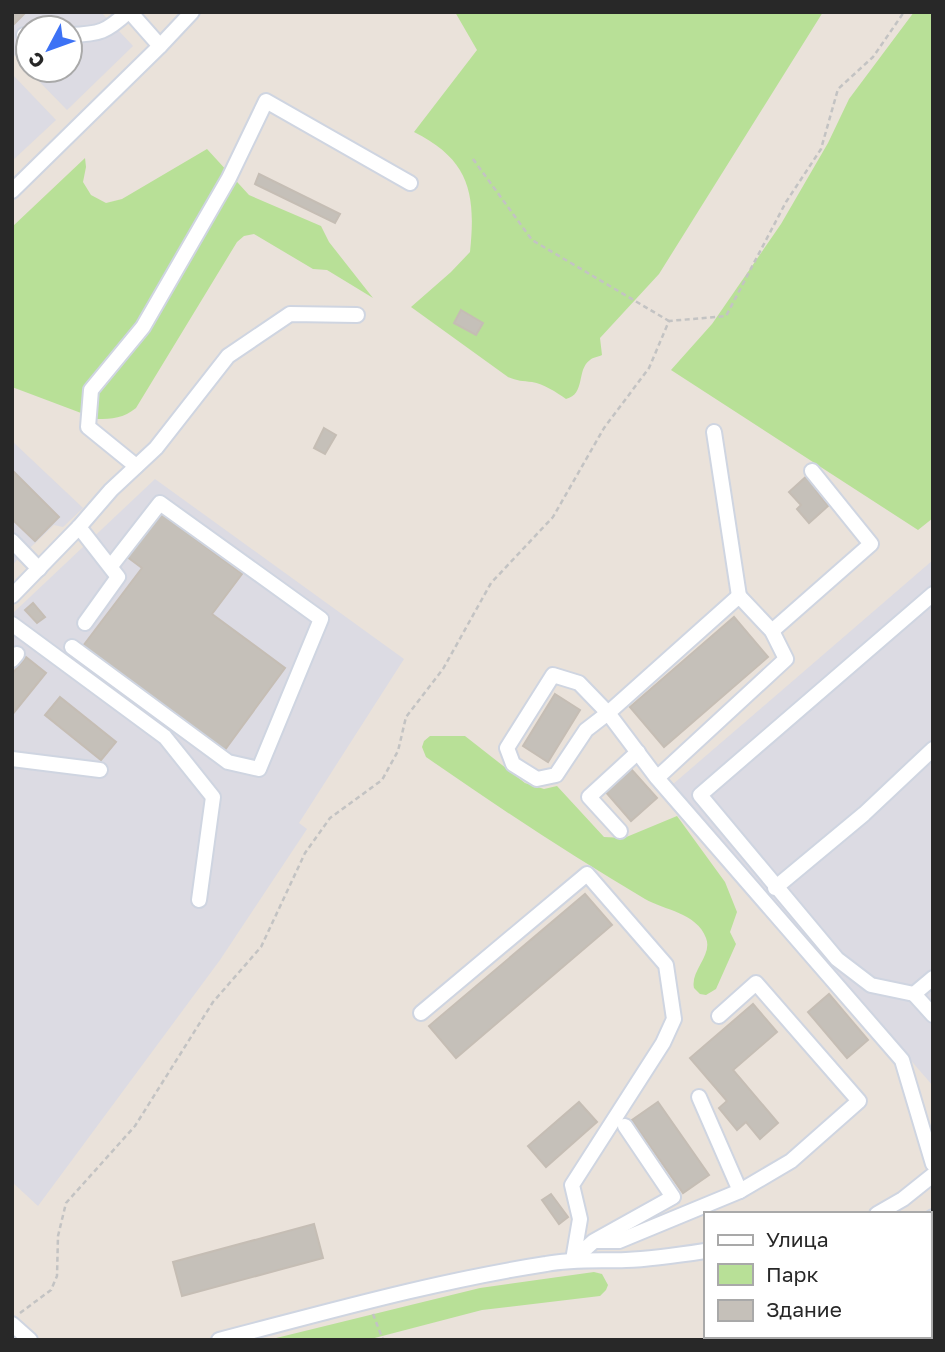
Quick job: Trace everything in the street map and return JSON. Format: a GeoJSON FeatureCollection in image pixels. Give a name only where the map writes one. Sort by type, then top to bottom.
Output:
{"type":"FeatureCollection","features":[{"type":"Feature","properties":{"kind":"street"},"geometry":{"type":"LineString","coordinates":[[84,34],[104,32],[129,12],[160,46]]}},
{"type":"Feature","properties":{"kind":"street"},"geometry":{"type":"LineString","coordinates":[[13,187],[192,12]]}},
{"type":"Feature","properties":{"kind":"street"},"geometry":{"type":"LineString","coordinates":[[136,467],[88,427],[91,390],[143,327],[229,177],[266,101],[410,183]]}},
{"type":"Feature","properties":{"kind":"street"},"geometry":{"type":"LineString","coordinates":[[12,596],[156,448],[228,356],[290,314],[357,315]]}},
{"type":"Feature","properties":{"kind":"street"},"geometry":{"type":"LineString","coordinates":[[657,778],[786,659],[772,631],[739,596],[714,432]]}},
{"type":"Feature","properties":{"kind":"street"},"geometry":{"type":"LineString","coordinates":[[772,631],[871,544],[812,471]]}},
{"type":"Feature","properties":{"kind":"street"},"geometry":{"type":"LineString","coordinates":[[72,647],[228,762],[260,769],[321,620],[160,503],[111,566]]}},
{"type":"Feature","properties":{"kind":"street"},"geometry":{"type":"LineString","coordinates":[[79,527],[118,577],[85,623]]}},
{"type":"Feature","properties":{"kind":"street"},"geometry":{"type":"LineString","coordinates":[[12,541],[39,569]]}},
{"type":"Feature","properties":{"kind":"street"},"geometry":{"type":"LineString","coordinates":[[933,594],[699,796],[837,958],[871,985],[914,994],[933,1015]]}},
{"type":"Feature","properties":{"kind":"street"},"geometry":{"type":"LineString","coordinates":[[739,596],[608,713],[586,730],[556,775],[537,779],[513,764],[508,748],[553,675],[579,683],[608,713],[657,778],[902,1060],[933,1164]]}},
{"type":"Feature","properties":{"kind":"street"},"geometry":{"type":"LineString","coordinates":[[12,624],[165,737],[213,797],[199,900]]}},
{"type":"Feature","properties":{"kind":"street"},"geometry":{"type":"LineString","coordinates":[[775,888],[864,814],[933,749]]}},
{"type":"Feature","properties":{"kind":"street"},"geometry":{"type":"LineString","coordinates":[[620,831],[589,797],[638,752]]}},
{"type":"Feature","properties":{"kind":"street"},"geometry":{"type":"LineString","coordinates":[[12,759],[100,770]]}},
{"type":"Feature","properties":{"kind":"street"},"geometry":{"type":"LineString","coordinates":[[421,1013],[587,874],[666,965],[674,1019],[663,1043],[572,1185],[580,1219],[573,1260]]}},
{"type":"Feature","properties":{"kind":"street"},"geometry":{"type":"LineString","coordinates":[[914,994],[933,978]]}},
{"type":"Feature","properties":{"kind":"street"},"geometry":{"type":"LineString","coordinates":[[594,1241],[619,1241],[740,1191],[791,1161],[859,1101],[756,983],[719,1016]]}},
{"type":"Feature","properties":{"kind":"street"},"geometry":{"type":"LineString","coordinates":[[699,1097],[740,1191]]}},
{"type":"Feature","properties":{"kind":"street"},"geometry":{"type":"LineString","coordinates":[[573,1260],[594,1241],[673,1197],[625,1126]]}},
{"type":"Feature","properties":{"kind":"street"},"geometry":{"type":"LineString","coordinates":[[880,1212],[903,1199],[933,1175]]}},
{"type":"Feature","properties":{"kind":"street"},"geometry":{"type":"LineString","coordinates":[[219,1340],[483,1275],[573,1260],[665,1258],[704,1251]]}},
{"type":"Feature","properties":{"kind":"street"},"geometry":{"type":"LineString","coordinates":[[12,1322],[30,1340]]}},
{"type":"Feature","properties":{"kind":"path"},"geometry":{"type":"LineString","coordinates":[[473,159],[532,240],[669,321],[726,316],[786,202],[821,149],[838,89],[873,57],[904,12]]}},
{"type":"Feature","properties":{"kind":"path"},"geometry":{"type":"LineString","coordinates":[[12,1322],[51,1290],[57,1276],[58,1236],[66,1203],[135,1126],[213,1002],[261,947],[305,853],[330,818],[382,780],[398,751],[406,717],[443,669],[491,583],[553,517],[604,428],[649,368],[669,321]]}},
{"type":"Feature","properties":{"kind":"path"},"geometry":{"type":"LineString","coordinates":[[368,1302],[383,1340]]}},
{"type":"Feature","properties":{"kind":"shaded area"},"geometry":{"type":"Polygon","coordinates":[[[12,12],[101,12],[133,46],[67,110],[42,84],[84,84],[84,14],[14,14],[14,55],[12,12]]]}},
{"type":"Feature","properties":{"kind":"shaded area"},"geometry":{"type":"Polygon","coordinates":[[[12,74],[14,84],[22,84],[56,120],[12,161],[12,74]]]}},
{"type":"Feature","properties":{"kind":"shaded area"},"geometry":{"type":"Polygon","coordinates":[[[12,441],[83,508],[63,527],[54,525],[12,565],[12,441]]]}},
{"type":"Feature","properties":{"kind":"shaded area"},"geometry":{"type":"Polygon","coordinates":[[[155,479],[404,659],[299,823],[307,829],[220,960],[38,1206],[12,1182],[12,614],[155,479]]]}},
{"type":"Feature","properties":{"kind":"shaded area"},"geometry":{"type":"Polygon","coordinates":[[[933,560],[933,1086],[672,785],[933,560]]]}},
{"type":"Feature","properties":{"kind":"green space"},"geometry":{"type":"Polygon","coordinates":[[[455,12],[823,12],[659,274],[600,338],[602,355],[586,364],[579,387],[566,399],[541,385],[508,377],[411,307],[470,252],[472,213],[465,181],[447,154],[414,132],[477,50],[455,12]]]}},
{"type":"Feature","properties":{"kind":"green space"},"geometry":{"type":"Polygon","coordinates":[[[914,12],[933,12],[933,518],[918,530],[671,370],[712,324],[781,224],[828,143],[849,99],[914,12]]]}},
{"type":"Feature","properties":{"kind":"green space"},"geometry":{"type":"Polygon","coordinates":[[[207,149],[249,195],[321,226],[329,242],[373,298],[327,270],[313,269],[254,234],[244,236],[237,242],[136,408],[127,414],[97,419],[12,387],[12,227],[85,158],[83,182],[91,195],[106,203],[122,199],[207,149]]]}},
{"type":"Feature","properties":{"kind":"green space"},"geometry":{"type":"Polygon","coordinates":[[[430,736],[465,736],[525,783],[544,789],[557,786],[604,837],[624,838],[677,816],[725,882],[737,912],[730,932],[736,944],[716,989],[706,995],[700,994],[694,988],[695,975],[707,951],[706,938],[695,923],[645,899],[589,865],[426,757],[422,747],[430,736]]]}},
{"type":"Feature","properties":{"kind":"green space"},"geometry":{"type":"Polygon","coordinates":[[[594,1272],[602,1274],[608,1285],[600,1296],[482,1310],[367,1340],[268,1340],[480,1288],[594,1272]]]}},
{"type":"Feature","properties":{"kind":"building"},"geometry":{"type":"Polygon","coordinates":[[[12,12],[26,12],[14,14],[12,26],[12,12]]]}},
{"type":"Feature","properties":{"kind":"building"},"geometry":{"type":"Polygon","coordinates":[[[259,174],[340,214],[335,223],[255,184],[259,174]]]}},
{"type":"Feature","properties":{"kind":"building"},"geometry":{"type":"Polygon","coordinates":[[[461,310],[483,323],[476,335],[454,323],[461,310]]]}},
{"type":"Feature","properties":{"kind":"building"},"geometry":{"type":"Polygon","coordinates":[[[324,428],[336,435],[325,454],[314,448],[324,428]]]}},
{"type":"Feature","properties":{"kind":"building"},"geometry":{"type":"Polygon","coordinates":[[[12,470],[59,517],[35,541],[12,519],[12,470]]]}},
{"type":"Feature","properties":{"kind":"building"},"geometry":{"type":"Polygon","coordinates":[[[810,473],[821,487],[816,491],[828,506],[809,523],[797,509],[801,505],[789,492],[810,473]]]}},
{"type":"Feature","properties":{"kind":"building"},"geometry":{"type":"Polygon","coordinates":[[[159,512],[242,574],[212,614],[285,668],[224,751],[83,646],[142,568],[126,556],[159,512]]]}},
{"type":"Feature","properties":{"kind":"building"},"geometry":{"type":"Polygon","coordinates":[[[33,603],[45,617],[37,623],[25,610],[33,603]]]}},
{"type":"Feature","properties":{"kind":"building"},"geometry":{"type":"Polygon","coordinates":[[[734,617],[768,657],[664,747],[630,707],[734,617]]]}},
{"type":"Feature","properties":{"kind":"building"},"geometry":{"type":"Polygon","coordinates":[[[26,657],[46,673],[12,715],[12,674],[26,657]]]}},
{"type":"Feature","properties":{"kind":"building"},"geometry":{"type":"Polygon","coordinates":[[[555,694],[580,710],[548,762],[523,746],[555,694]]]}},
{"type":"Feature","properties":{"kind":"building"},"geometry":{"type":"Polygon","coordinates":[[[60,697],[116,742],[101,760],[45,715],[60,697]]]}},
{"type":"Feature","properties":{"kind":"building"},"geometry":{"type":"Polygon","coordinates":[[[631,769],[657,798],[631,821],[605,791],[631,769]]]}},
{"type":"Feature","properties":{"kind":"building"},"geometry":{"type":"Polygon","coordinates":[[[585,894],[612,925],[456,1058],[429,1026],[585,894]]]}},
{"type":"Feature","properties":{"kind":"building"},"geometry":{"type":"Polygon","coordinates":[[[829,994],[868,1040],[847,1058],[808,1012],[829,994]]]}},
{"type":"Feature","properties":{"kind":"building"},"geometry":{"type":"Polygon","coordinates":[[[753,1004],[777,1032],[733,1070],[778,1123],[760,1139],[746,1122],[737,1130],[719,1108],[727,1101],[690,1058],[753,1004]]]}},
{"type":"Feature","properties":{"kind":"building"},"geometry":{"type":"Polygon","coordinates":[[[579,1102],[597,1122],[546,1167],[528,1146],[579,1102]]]}},
{"type":"Feature","properties":{"kind":"building"},"geometry":{"type":"Polygon","coordinates":[[[658,1102],[709,1175],[683,1193],[632,1120],[658,1102]]]}},
{"type":"Feature","properties":{"kind":"building"},"geometry":{"type":"Polygon","coordinates":[[[551,1194],[568,1217],[559,1224],[542,1200],[551,1194]]]}},
{"type":"Feature","properties":{"kind":"building"},"geometry":{"type":"Polygon","coordinates":[[[314,1224],[323,1258],[182,1296],[173,1262],[314,1224]]]}},
{"type":"Feature","properties":{"kind":"building"},"geometry":{"type":"Polygon","coordinates":[[[933,1226],[933,1264],[931,1262],[933,1226]]]}},
{"type":"Feature","properties":{"kind":"building"},"geometry":{"type":"Polygon","coordinates":[[[931,1317],[933,1319],[933,1340],[896,1338],[931,1338],[931,1317]]]}}]}
